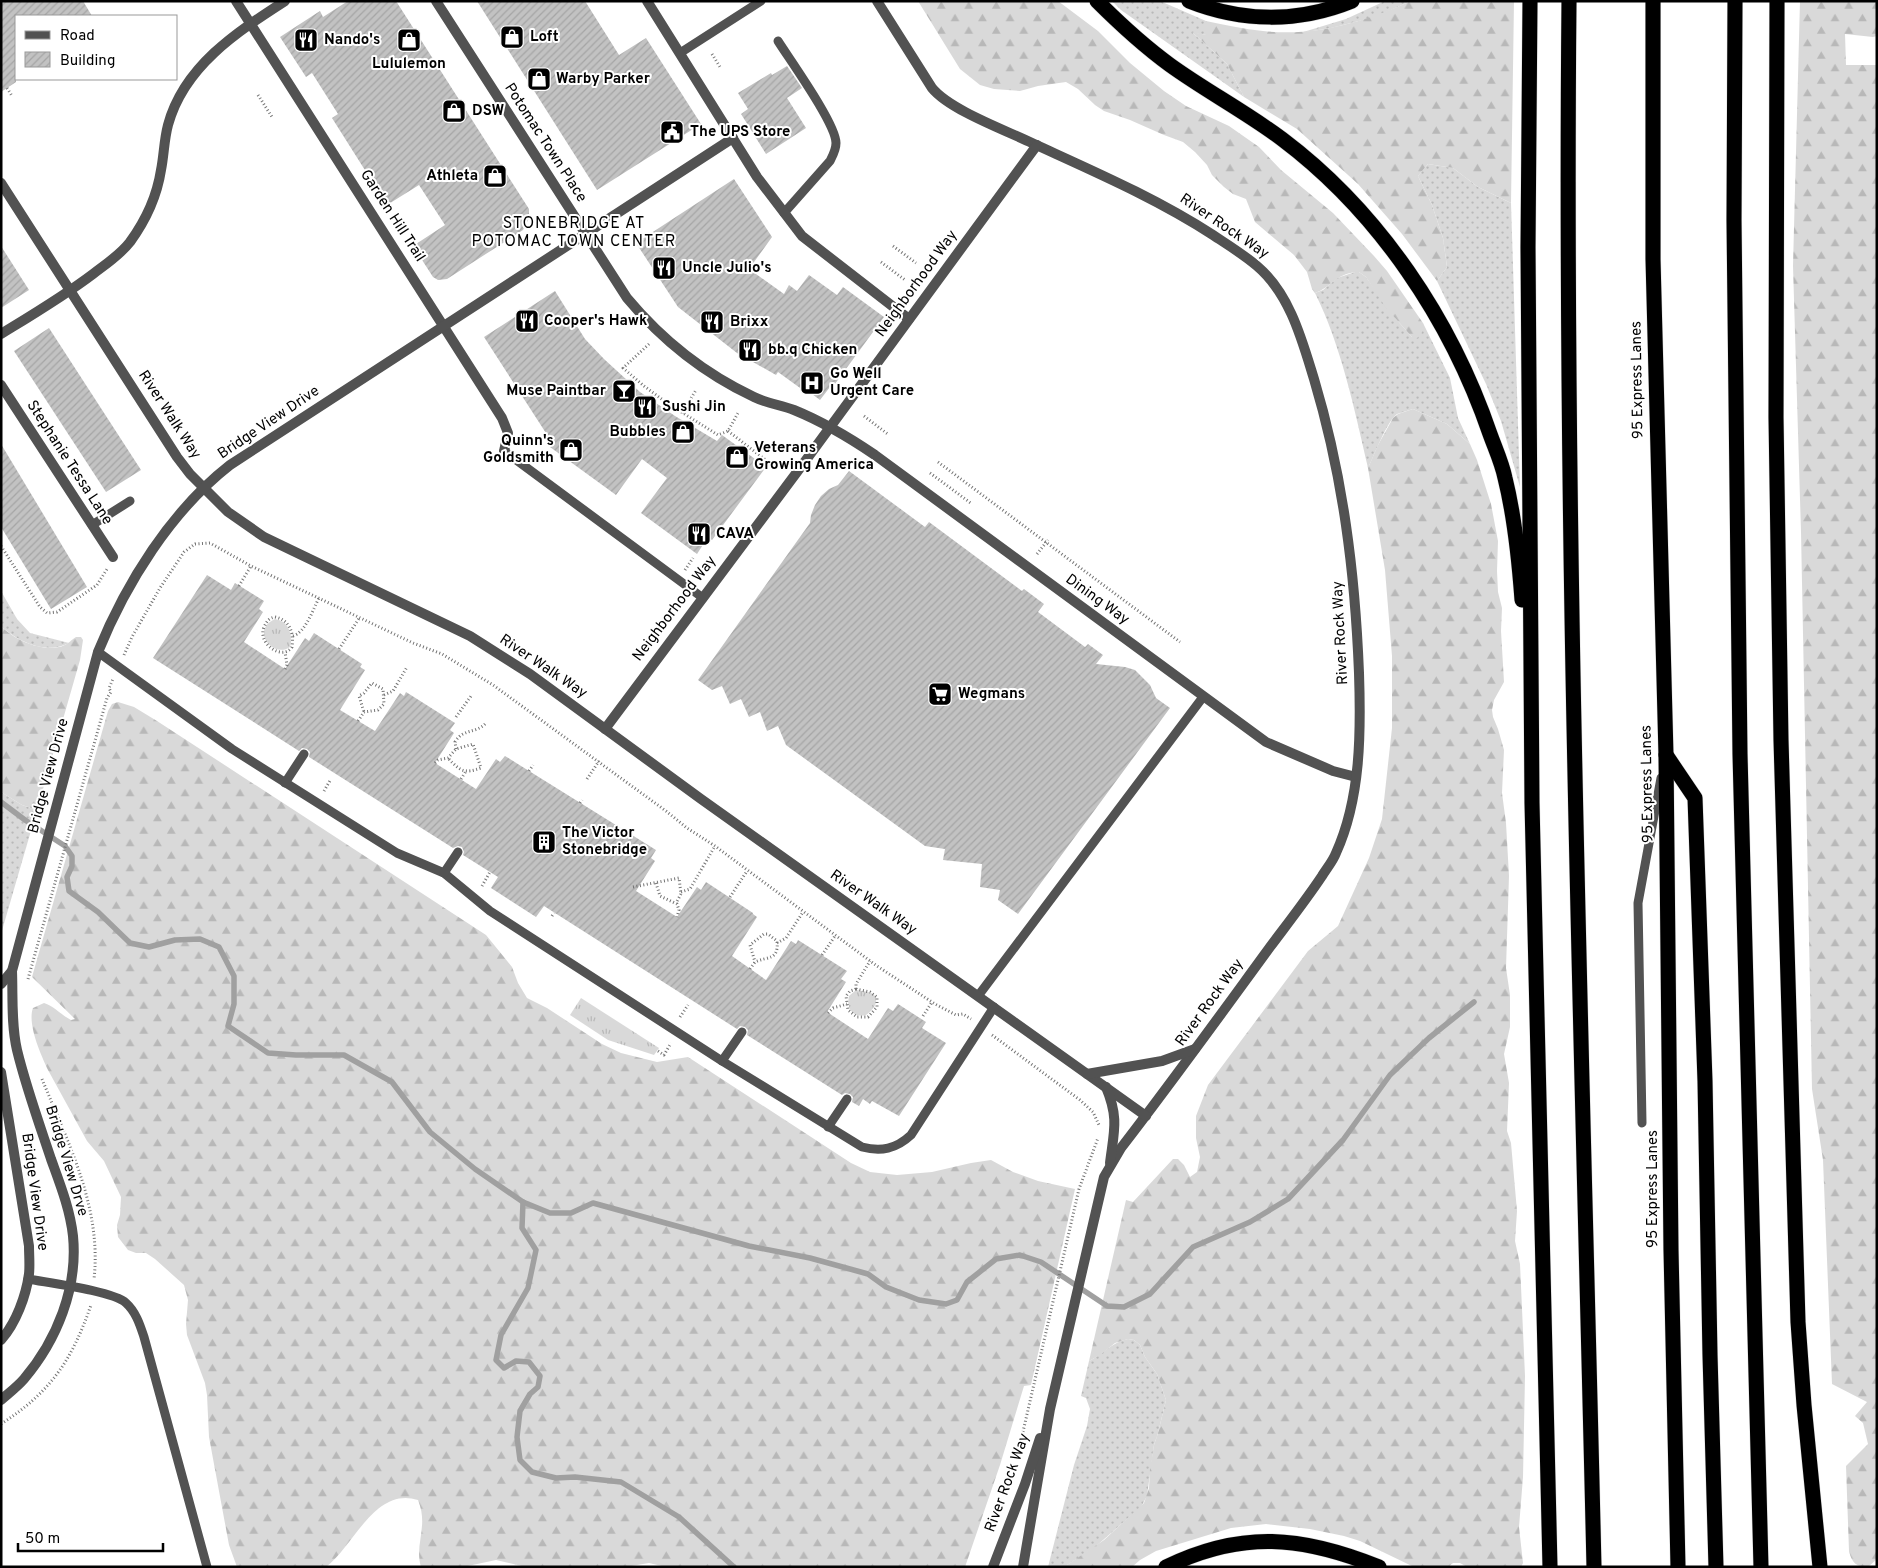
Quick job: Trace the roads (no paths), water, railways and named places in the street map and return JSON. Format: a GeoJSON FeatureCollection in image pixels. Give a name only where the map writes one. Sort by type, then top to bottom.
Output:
{"type":"FeatureCollection","features":[{"type":"Feature","properties":{"kind":"highway"},"geometry":{"type":"LineString","coordinates":[[1098,1],[1124,27],[1170,65],[1282,139],[1320,171],[1356,206],[1382,237],[1457,351],[1483,413],[1505,476],[1512,508],[1519,563],[1532,716]]}},
{"type":"Feature","properties":{"kind":"highway"},"geometry":{"type":"LineString","coordinates":[[1189,1],[1207,8],[1241,16],[1275,17],[1309,14],[1352,1]]}},
{"type":"Feature","properties":{"kind":"highway"},"geometry":{"type":"LineString","coordinates":[[1530,1],[1528,247],[1533,813],[1550,1567]]}},
{"type":"Feature","properties":{"kind":"highway"},"geometry":{"type":"LineString","coordinates":[[1569,1],[1567,206],[1571,535],[1594,1567]]}},
{"type":"Feature","properties":{"kind":"highway","name":"95 Express Lanes"},"geometry":{"type":"LineString","coordinates":[[1653,1],[1653,259],[1666,754],[1671,1250],[1678,1567]]}},
{"type":"Feature","properties":{"kind":"highway"},"geometry":{"type":"LineString","coordinates":[[1735,1],[1734,220],[1740,754],[1761,1567]]}},
{"type":"Feature","properties":{"kind":"highway"},"geometry":{"type":"LineString","coordinates":[[1777,1],[1776,417],[1782,770],[1798,1322],[1820,1567]]}},
{"type":"Feature","properties":{"kind":"highway"},"geometry":{"type":"LineString","coordinates":[[1666,754],[1694,798],[1706,1081],[1710,1355],[1716,1567]]}},
{"type":"Feature","properties":{"kind":"highway"},"geometry":{"type":"LineString","coordinates":[[1166,1567],[1192,1554],[1223,1545],[1250,1541],[1285,1542],[1313,1546],[1354,1556],[1379,1567]]}},
{"type":"Feature","properties":{"kind":"street","name":"Garden Hill Trail"},"geometry":{"type":"LineString","coordinates":[[236,1],[505,422],[508,434],[504,451]]}},
{"type":"Feature","properties":{"kind":"street"},"geometry":{"type":"LineString","coordinates":[[1,334],[71,290],[112,261],[132,238],[149,210],[154,197],[169,123],[174,108],[188,83],[208,58],[234,35],[285,1]]}},
{"type":"Feature","properties":{"kind":"street","name":"Potomac Town Place"},"geometry":{"type":"LineString","coordinates":[[436,1],[627,298],[647,322],[664,338],[707,370],[755,398],[791,409],[829,428]]}},
{"type":"Feature","properties":{"kind":"street"},"geometry":{"type":"LineString","coordinates":[[647,1],[757,177],[802,236],[909,320]]}},
{"type":"Feature","properties":{"kind":"street","name":"River Rock Way"},"geometry":{"type":"LineString","coordinates":[[877,1],[940,98],[1161,204],[1228,245],[1267,275],[1276,287],[1291,315],[1302,341],[1321,404],[1337,469],[1350,541],[1357,622],[1360,701],[1356,777],[1351,807],[1336,854],[1306,900],[1110,1165],[1104,1177],[1050,1409],[1028,1547],[1023,1567]]}},
{"type":"Feature","properties":{"kind":"street","name":"Bridge View Drive"},"geometry":{"type":"LineString","coordinates":[[1,984],[12,971],[98,652],[107,629],[128,588],[174,520],[230,465],[733,138]]}},
{"type":"Feature","properties":{"kind":"street","name":"Neighborhood Way"},"geometry":{"type":"LineString","coordinates":[[605,728],[1037,145]]}},
{"type":"Feature","properties":{"kind":"street","name":"River Walk Way"},"geometry":{"type":"LineString","coordinates":[[1,183],[177,457],[190,474],[228,512],[264,537],[470,636],[530,674],[1146,1116]]}},
{"type":"Feature","properties":{"kind":"street","name":"Stephanie Tessa Lane"},"geometry":{"type":"LineString","coordinates":[[1,385],[112,557]]}},
{"type":"Feature","properties":{"kind":"street","name":"Dining Way"},"geometry":{"type":"LineString","coordinates":[[829,428],[875,454],[1266,742],[1333,771],[1356,777]]}},
{"type":"Feature","properties":{"kind":"street","name":"Bridge View Drve"},"geometry":{"type":"LineString","coordinates":[[1,1400],[23,1380],[43,1354],[59,1324],[70,1287],[74,1263],[73,1235],[67,1206],[17,1050],[13,1026],[12,971]]}},
{"type":"Feature","properties":{"kind":"street"},"geometry":{"type":"LineString","coordinates":[[1087,1074],[1162,1060],[1196,1049]]}},
{"type":"Feature","properties":{"kind":"street","name":"Bridge View Drive"},"geometry":{"type":"LineString","coordinates":[[1,1072],[28,1246],[28,1279],[20,1307],[1,1340]]}},
{"type":"Feature","properties":{"kind":"street"},"geometry":{"type":"LineString","coordinates":[[1105,1086],[1115,1115],[1110,1165]]}},
{"type":"Feature","properties":{"kind":"street","name":"River Rock Way"},"geometry":{"type":"LineString","coordinates":[[993,1567],[1025,1484],[1050,1409]]}},
{"type":"Feature","properties":{"kind":"lane"},"geometry":{"type":"LineString","coordinates":[[680,53],[761,1]]}},
{"type":"Feature","properties":{"kind":"lane"},"geometry":{"type":"LineString","coordinates":[[778,41],[824,113],[836,141],[835,151],[830,161],[784,213]]}},
{"type":"Feature","properties":{"kind":"lane"},"geometry":{"type":"LineString","coordinates":[[504,451],[703,598]]}},
{"type":"Feature","properties":{"kind":"lane"},"geometry":{"type":"LineString","coordinates":[[92,524],[130,501]]}},
{"type":"Feature","properties":{"kind":"lane"},"geometry":{"type":"LineString","coordinates":[[98,652],[232,749],[397,853],[444,873],[490,911],[722,1061],[854,1143],[876,1150],[891,1148],[906,1140],[917,1128],[994,1007]]}},
{"type":"Feature","properties":{"kind":"lane"},"geometry":{"type":"LineString","coordinates":[[978,996],[1203,696]]}},
{"type":"Feature","properties":{"kind":"lane"},"geometry":{"type":"LineString","coordinates":[[285,783],[304,754]]}},
{"type":"Feature","properties":{"kind":"lane"},"geometry":{"type":"LineString","coordinates":[[1642,1123],[1638,903],[1666,754]]}},
{"type":"Feature","properties":{"kind":"lane"},"geometry":{"type":"LineString","coordinates":[[444,873],[458,852]]}},
{"type":"Feature","properties":{"kind":"lane"},"geometry":{"type":"LineString","coordinates":[[722,1061],[742,1032]]}},
{"type":"Feature","properties":{"kind":"lane"},"geometry":{"type":"LineString","coordinates":[[828,1127],[847,1098]]}},
{"type":"Feature","properties":{"kind":"lane"},"geometry":{"type":"LineString","coordinates":[[28,1279],[110,1294],[119,1298],[132,1309],[137,1319],[207,1567]]}},
{"type":"Feature","properties":{"kind":"waterway"},"geometry":{"type":"LineString","coordinates":[[1,802],[65,846],[72,856],[72,866],[67,877],[69,891],[98,912],[130,943],[149,947],[175,940],[200,939],[219,947],[234,976],[234,1004],[228,1026],[268,1053],[344,1055],[392,1082],[430,1132],[475,1169],[523,1202],[550,1213],[571,1213],[593,1203],[749,1246],[810,1258],[868,1274],[886,1287],[919,1300],[946,1304],[957,1300],[967,1282],[996,1259],[1020,1255],[1041,1262],[1107,1306],[1124,1307],[1150,1294],[1193,1247],[1250,1222],[1288,1199],[1343,1140],[1390,1075],[1429,1038],[1474,1002]]}},
{"type":"Feature","properties":{"kind":"waterway"},"geometry":{"type":"LineString","coordinates":[[523,1202],[522,1228],[536,1250],[528,1288],[501,1335],[496,1360],[504,1368],[516,1361],[529,1362],[540,1376],[538,1387],[530,1394],[520,1411],[517,1437],[520,1460],[532,1472],[556,1478],[575,1477],[621,1482],[679,1517],[734,1567]]}},
{"type":"Feature","properties":{"kind":"place","name":"Loft"},"geometry":{"type":"Point","coordinates":[512,37]}},
{"type":"Feature","properties":{"kind":"place","name":"Nando's"},"geometry":{"type":"Point","coordinates":[306,40]}},
{"type":"Feature","properties":{"kind":"place","name":"Lululemon"},"geometry":{"type":"Point","coordinates":[409,40]}},
{"type":"Feature","properties":{"kind":"place","name":"Warby Parker"},"geometry":{"type":"Point","coordinates":[539,79]}},
{"type":"Feature","properties":{"kind":"place","name":"DSW"},"geometry":{"type":"Point","coordinates":[454,111]}},
{"type":"Feature","properties":{"kind":"place","name":"The UPS Store"},"geometry":{"type":"Point","coordinates":[672,132]}},
{"type":"Feature","properties":{"kind":"place","name":"Athleta"},"geometry":{"type":"Point","coordinates":[495,176]}},
{"type":"Feature","properties":{"kind":"place","name":"Uncle Julio's"},"geometry":{"type":"Point","coordinates":[664,268]}},
{"type":"Feature","properties":{"kind":"place","name":"Cooper's Hawk"},"geometry":{"type":"Point","coordinates":[527,321]}},
{"type":"Feature","properties":{"kind":"place","name":"Brixx"},"geometry":{"type":"Point","coordinates":[712,322]}},
{"type":"Feature","properties":{"kind":"place","name":"bb.q Chicken"},"geometry":{"type":"Point","coordinates":[750,350]}},
{"type":"Feature","properties":{"kind":"place","name":"Go Well Urgent Care"},"geometry":{"type":"Point","coordinates":[812,383]}},
{"type":"Feature","properties":{"kind":"place","name":"Muse Paintbar"},"geometry":{"type":"Point","coordinates":[624,391]}},
{"type":"Feature","properties":{"kind":"place","name":"Sushi Jin"},"geometry":{"type":"Point","coordinates":[645,407]}},
{"type":"Feature","properties":{"kind":"place","name":"Bubbles"},"geometry":{"type":"Point","coordinates":[683,432]}},
{"type":"Feature","properties":{"kind":"place","name":"Quinn's Goldsmith"},"geometry":{"type":"Point","coordinates":[571,450]}},
{"type":"Feature","properties":{"kind":"place","name":"Veterans Growing America"},"geometry":{"type":"Point","coordinates":[737,457]}},
{"type":"Feature","properties":{"kind":"place","name":"CAVA"},"geometry":{"type":"Point","coordinates":[699,534]}},
{"type":"Feature","properties":{"kind":"place","name":"Wegmans"},"geometry":{"type":"Point","coordinates":[940,694]}},
{"type":"Feature","properties":{"kind":"place","name":"The Victor Stonebridge"},"geometry":{"type":"Point","coordinates":[544,842]}},
{"type":"Feature","properties":{"kind":"district","name":"STONEBRIDGE AT POTOMAC TOWN CENTER"},"geometry":{"type":"Point","coordinates":[574,233]}}]}
